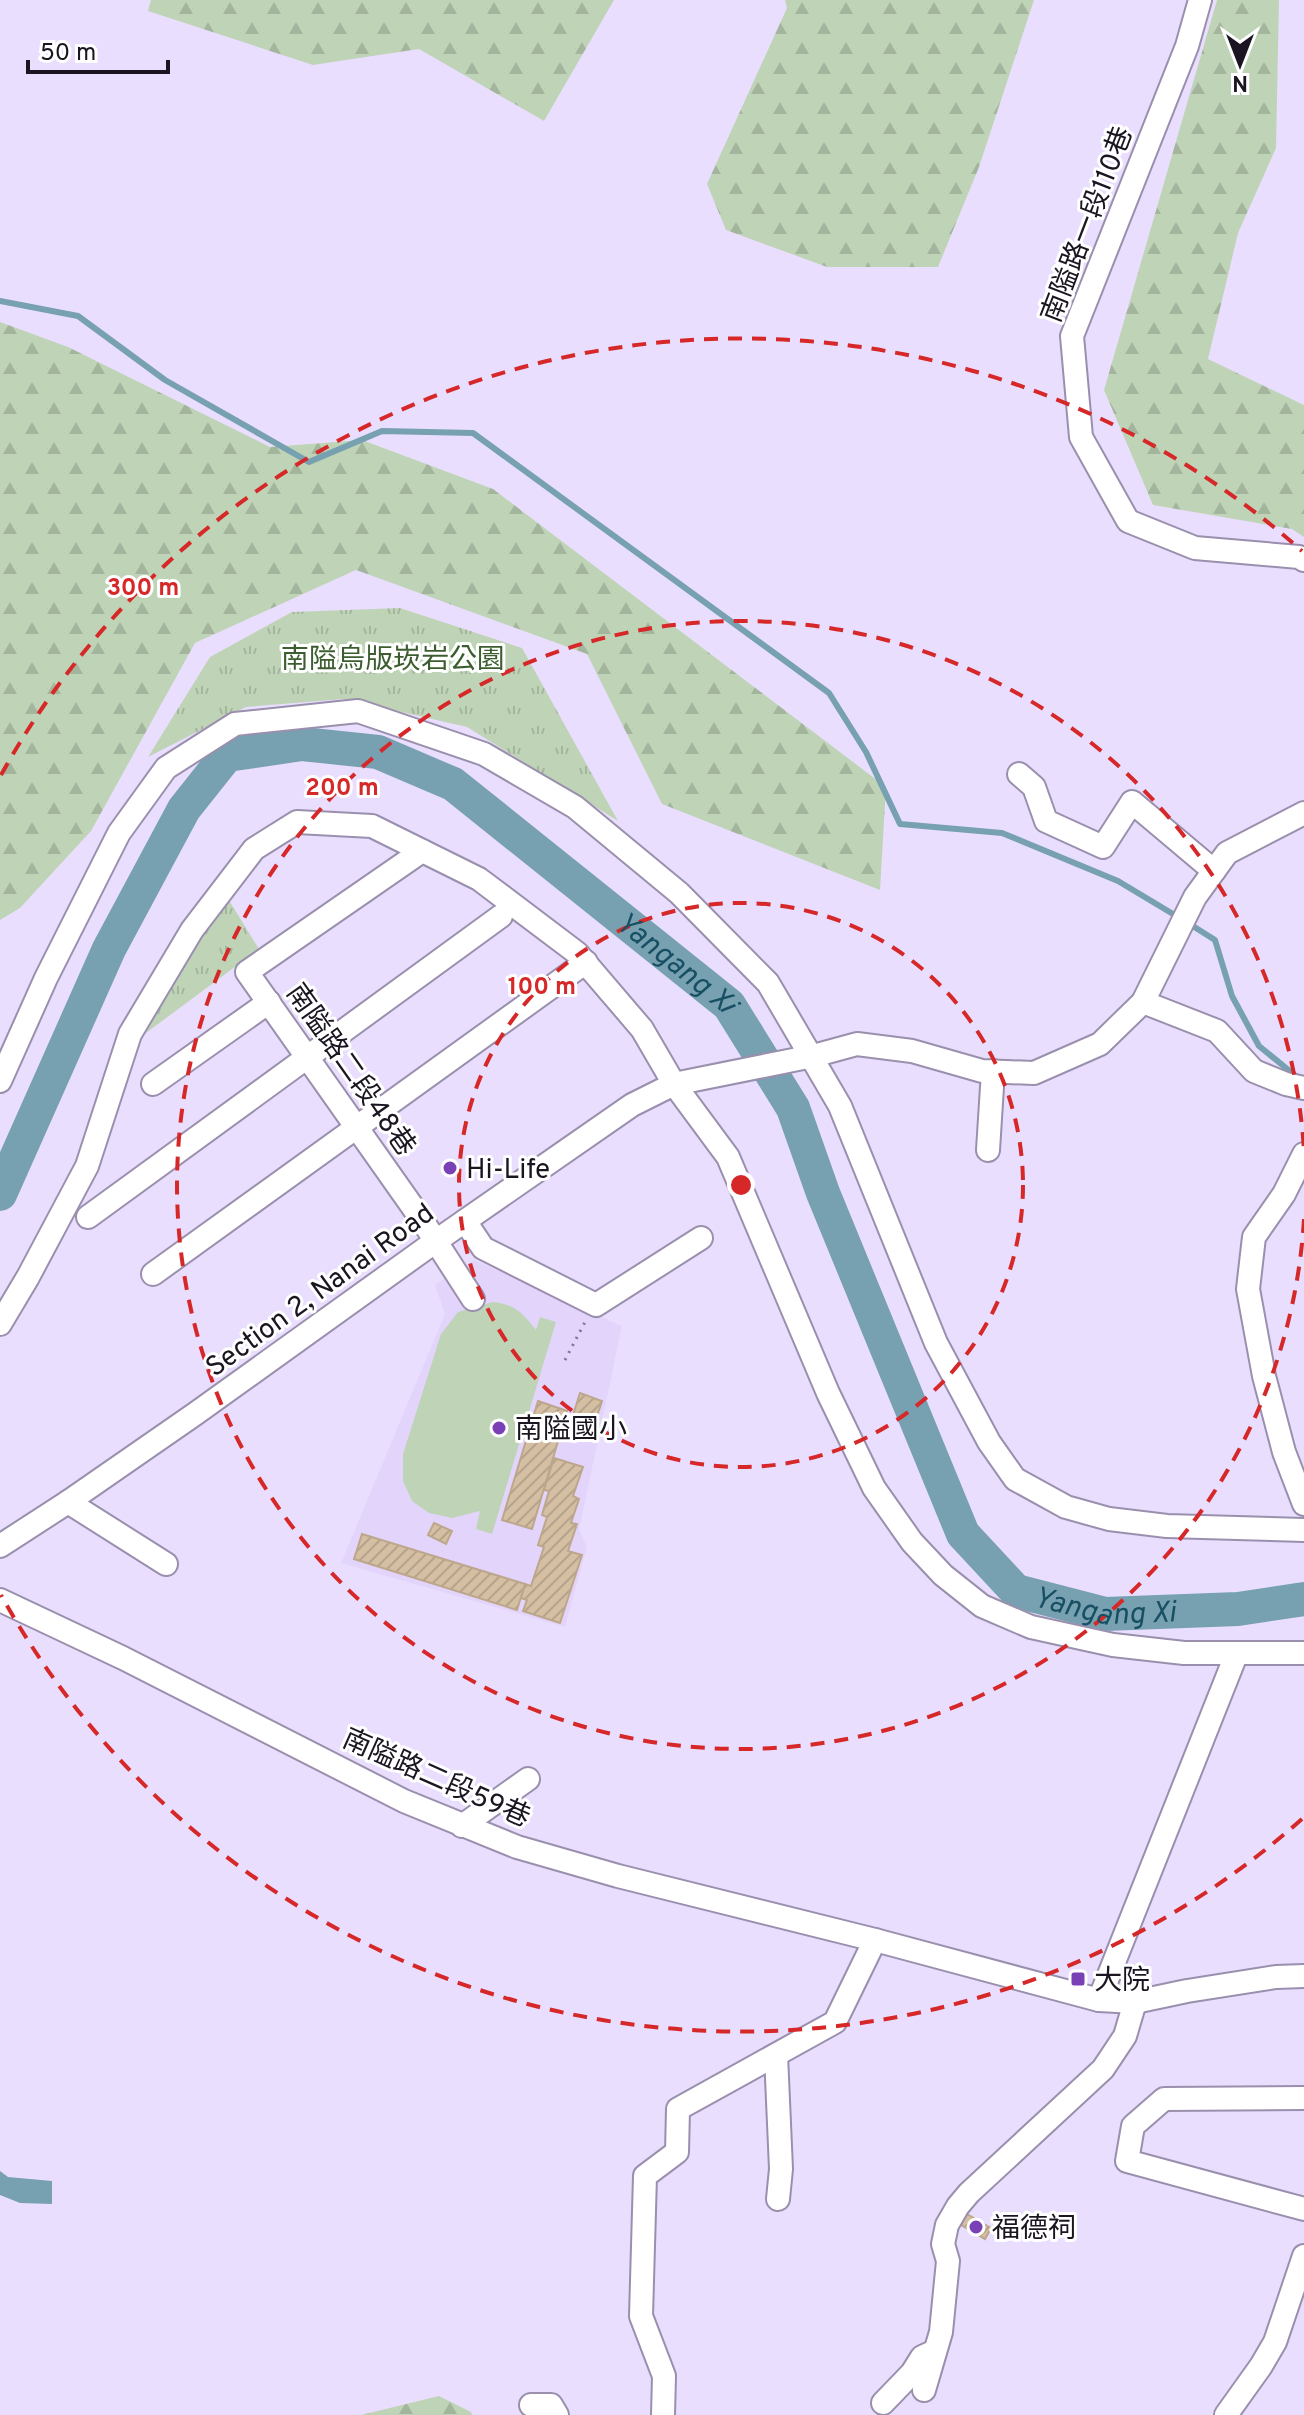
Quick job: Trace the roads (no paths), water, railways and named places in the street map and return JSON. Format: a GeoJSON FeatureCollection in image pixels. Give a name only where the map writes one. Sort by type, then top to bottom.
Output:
{"type":"FeatureCollection","features":[{"type":"Feature","properties":{"kind":"street","name":"南隘路一段110巷"},"geometry":{"type":"LineString","coordinates":[[1200,0],[1187,46],[1072,336],[1081,437],[1128,521],[1195,548],[1299,557],[1304,560]]}},
{"type":"Feature","properties":{"kind":"street"},"geometry":{"type":"LineString","coordinates":[[0,1081],[46,978],[119,833],[166,768],[235,724],[358,711],[484,754],[575,807],[679,893],[768,983],[840,1106],[936,1343],[989,1442],[1015,1479],[1066,1507],[1109,1519],[1167,1526],[1304,1530]]}},
{"type":"Feature","properties":{"kind":"street"},"geometry":{"type":"LineString","coordinates":[[1019,774],[1034,787],[1046,821],[1103,847],[1132,802],[1214,871]]}},
{"type":"Feature","properties":{"kind":"street","name":"Section 2, Nanai Road"},"geometry":{"type":"LineString","coordinates":[[0,1546],[208,1405],[632,1105],[674,1084],[857,1044],[912,1051],[982,1071],[1034,1073],[1100,1044],[1143,1002],[1195,897],[1227,853],[1304,813]]}},
{"type":"Feature","properties":{"kind":"street"},"geometry":{"type":"LineString","coordinates":[[0,1324],[87,1166],[130,1034],[192,930],[254,849],[297,822],[372,826],[479,879],[577,953],[642,1029],[674,1084],[728,1157],[828,1393],[874,1488],[912,1542],[943,1575],[982,1606],[1031,1627],[1113,1645],[1184,1653],[1304,1653]]}},
{"type":"Feature","properties":{"kind":"street","name":"南隘路二段48巷"},"geometry":{"type":"LineString","coordinates":[[422,851],[247,972],[436,1241],[473,1299]]}},
{"type":"Feature","properties":{"kind":"street"},"geometry":{"type":"LineString","coordinates":[[88,1217],[501,916]]}},
{"type":"Feature","properties":{"kind":"street"},"geometry":{"type":"LineString","coordinates":[[153,1274],[586,962]]}},
{"type":"Feature","properties":{"kind":"street"},"geometry":{"type":"LineString","coordinates":[[153,1084],[269,1002]]}},
{"type":"Feature","properties":{"kind":"street"},"geometry":{"type":"LineString","coordinates":[[1143,1002],[1217,1031],[1254,1071],[1304,1088]]}},
{"type":"Feature","properties":{"kind":"street"},"geometry":{"type":"LineString","coordinates":[[988,1150],[993,1071]]}},
{"type":"Feature","properties":{"kind":"street"},"geometry":{"type":"LineString","coordinates":[[1304,1154],[1284,1194],[1254,1237],[1248,1289],[1268,1391],[1284,1452],[1304,1504]]}},
{"type":"Feature","properties":{"kind":"street"},"geometry":{"type":"LineString","coordinates":[[465,1221],[483,1248],[596,1305],[701,1238]]}},
{"type":"Feature","properties":{"kind":"street"},"geometry":{"type":"LineString","coordinates":[[68,1502],[166,1564]]}},
{"type":"Feature","properties":{"kind":"street","name":"南隘路二段59巷"},"geometry":{"type":"LineString","coordinates":[[0,1600],[123,1658],[404,1801],[517,1847],[1099,2000],[1135,2002],[1261,1980],[1304,1976]]}},
{"type":"Feature","properties":{"kind":"street"},"geometry":{"type":"LineString","coordinates":[[1099,2000],[1236,1655]]}},
{"type":"Feature","properties":{"kind":"street"},"geometry":{"type":"LineString","coordinates":[[462,1826],[528,1779]]}},
{"type":"Feature","properties":{"kind":"street"},"geometry":{"type":"LineString","coordinates":[[663,2415],[664,2376],[641,2316],[645,2176],[677,2152],[678,2109],[835,2022],[875,1940]]}},
{"type":"Feature","properties":{"kind":"street"},"geometry":{"type":"LineString","coordinates":[[924,2390],[941,2332],[948,2261],[943,2244],[947,2225],[969,2193],[1103,2069],[1125,2036],[1135,2002]]}},
{"type":"Feature","properties":{"kind":"street"},"geometry":{"type":"LineString","coordinates":[[776,2055],[781,2169],[778,2199]]}},
{"type":"Feature","properties":{"kind":"street"},"geometry":{"type":"LineString","coordinates":[[1304,2098],[1164,2099],[1133,2126],[1127,2161],[1304,2209]]}},
{"type":"Feature","properties":{"kind":"street"},"geometry":{"type":"LineString","coordinates":[[1226,2415],[1275,2342],[1304,2256]]}},
{"type":"Feature","properties":{"kind":"street"},"geometry":{"type":"LineString","coordinates":[[883,2403],[912,2373],[922,2357],[936,2350]]}},
{"type":"Feature","properties":{"kind":"street"},"geometry":{"type":"LineString","coordinates":[[531,2405],[551,2405],[557,2415]]}},
{"type":"Feature","properties":{"kind":"water"},"geometry":{"type":"Polygon","coordinates":[[[0,2171],[8,2177],[52,2181],[52,2204],[20,2203],[0,2195],[0,2171]]]}},
{"type":"Feature","properties":{"kind":"waterway"},"geometry":{"type":"LineString","coordinates":[[0,301],[78,316],[165,380],[309,462],[382,431],[473,433],[829,693],[866,752],[900,824],[1002,833],[1118,881],[1178,917]]}},
{"type":"Feature","properties":{"kind":"waterway","name":"Yangang Xi"},"geometry":{"type":"LineString","coordinates":[[0,1194],[109,949],[184,809],[227,755],[302,744],[378,752],[453,784],[729,1005],[793,1108],[823,1193],[963,1534],[1016,1591],[1105,1614],[1238,1609],[1304,1599]]}},
{"type":"Feature","properties":{"kind":"waterway"},"geometry":{"type":"LineString","coordinates":[[1188,923],[1215,940],[1232,996],[1259,1046],[1297,1077]]}},
{"type":"Feature","properties":{"kind":"place","name":"Hi-Life"},"geometry":{"type":"Point","coordinates":[450,1168]}},
{"type":"Feature","properties":{"kind":"place","name":"南隘國小"},"geometry":{"type":"Point","coordinates":[499,1428]}},
{"type":"Feature","properties":{"kind":"place","name":"大院"},"geometry":{"type":"Point","coordinates":[1078,1979]}},
{"type":"Feature","properties":{"kind":"place","name":"福德祠"},"geometry":{"type":"Point","coordinates":[976,2227]}},
{"type":"Feature","properties":{"kind":"park label","name":"南隘烏版崁岩公園"},"geometry":{"type":"Point","coordinates":[393,658]}}]}
